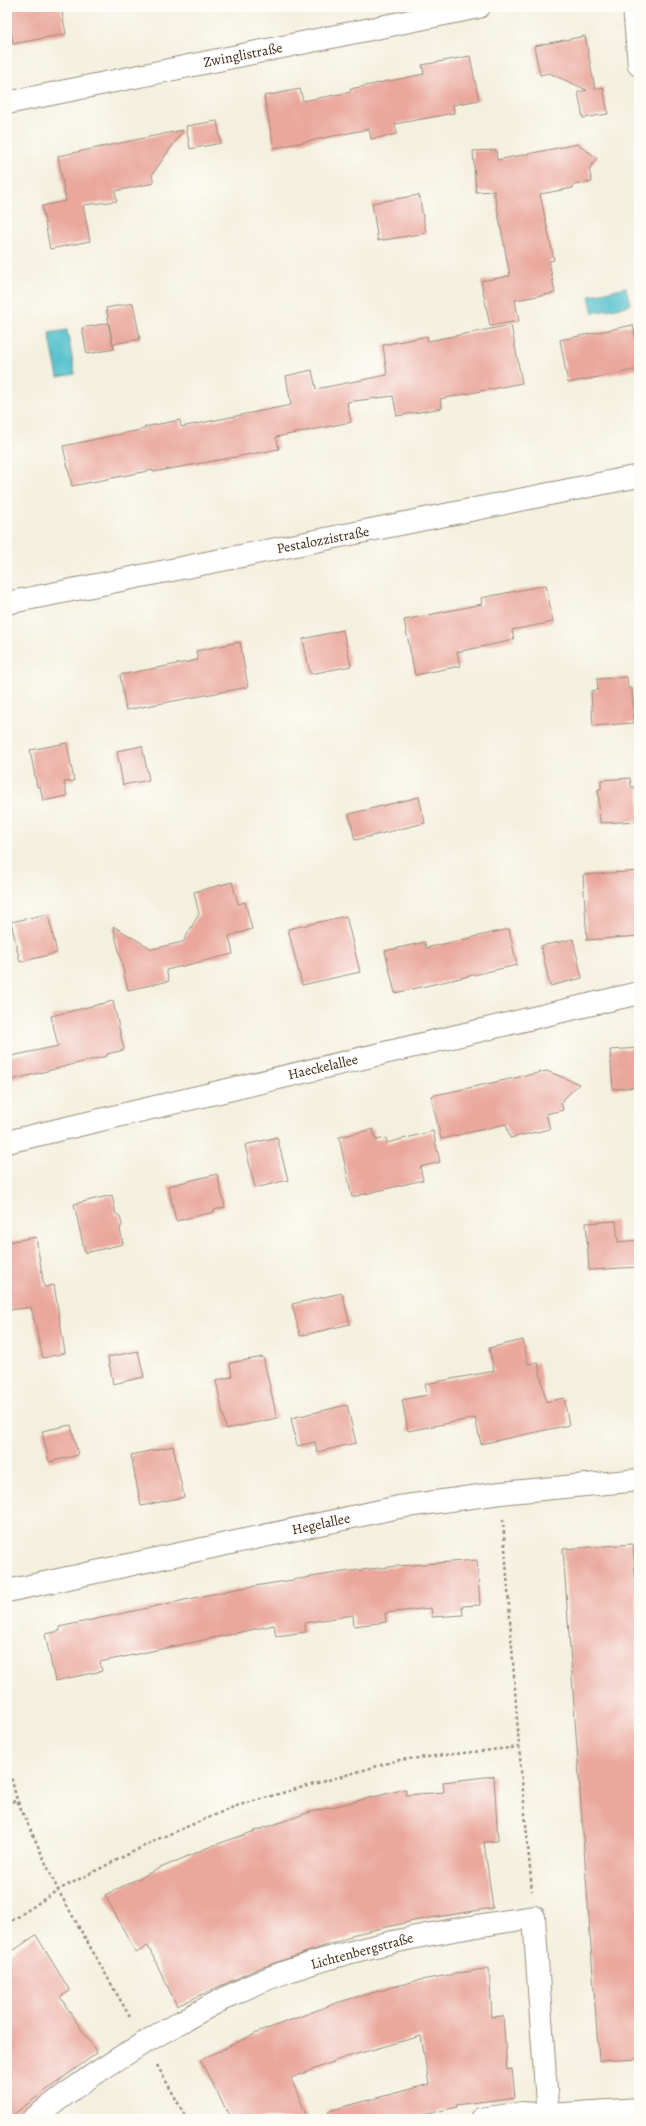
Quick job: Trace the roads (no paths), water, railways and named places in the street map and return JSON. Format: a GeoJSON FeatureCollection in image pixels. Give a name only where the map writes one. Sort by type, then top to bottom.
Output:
{"type":"FeatureCollection","features":[{"type":"Feature","properties":{"kind":"street","name":"Zwinglistraße"},"geometry":{"type":"LineString","coordinates":[[7,103],[479,7]]}},
{"type":"Feature","properties":{"kind":"street"},"geometry":{"type":"LineString","coordinates":[[634,7],[639,65]]}},
{"type":"Feature","properties":{"kind":"street","name":"Pestalozzistraße"},"geometry":{"type":"LineString","coordinates":[[7,603],[639,476]]}},
{"type":"Feature","properties":{"kind":"street","name":"Haeckelallee"},"geometry":{"type":"LineString","coordinates":[[7,1142],[639,993]]}},
{"type":"Feature","properties":{"kind":"street","name":"Hegelallee"},"geometry":{"type":"LineString","coordinates":[[7,1590],[398,1507],[501,1493],[639,1480]]}},
{"type":"Feature","properties":{"kind":"street","name":"Lichtenbergstraße"},"geometry":{"type":"LineString","coordinates":[[33,2119],[71,2089],[144,2043],[214,2004],[283,1973],[370,1947],[448,1930],[534,1917],[548,2117]]}},
{"type":"Feature","properties":{"kind":"street"},"geometry":{"type":"LineString","coordinates":[[481,2119],[522,2113],[548,2117],[639,2109]]}},
{"type":"Feature","properties":{"kind":"water"},"geometry":{"type":"Polygon","coordinates":[[[626,287],[630,305],[593,313],[589,296],[626,287]]]}},
{"type":"Feature","properties":{"kind":"water"},"geometry":{"type":"Polygon","coordinates":[[[67,330],[75,374],[58,377],[49,333],[67,330]]]}}]}
